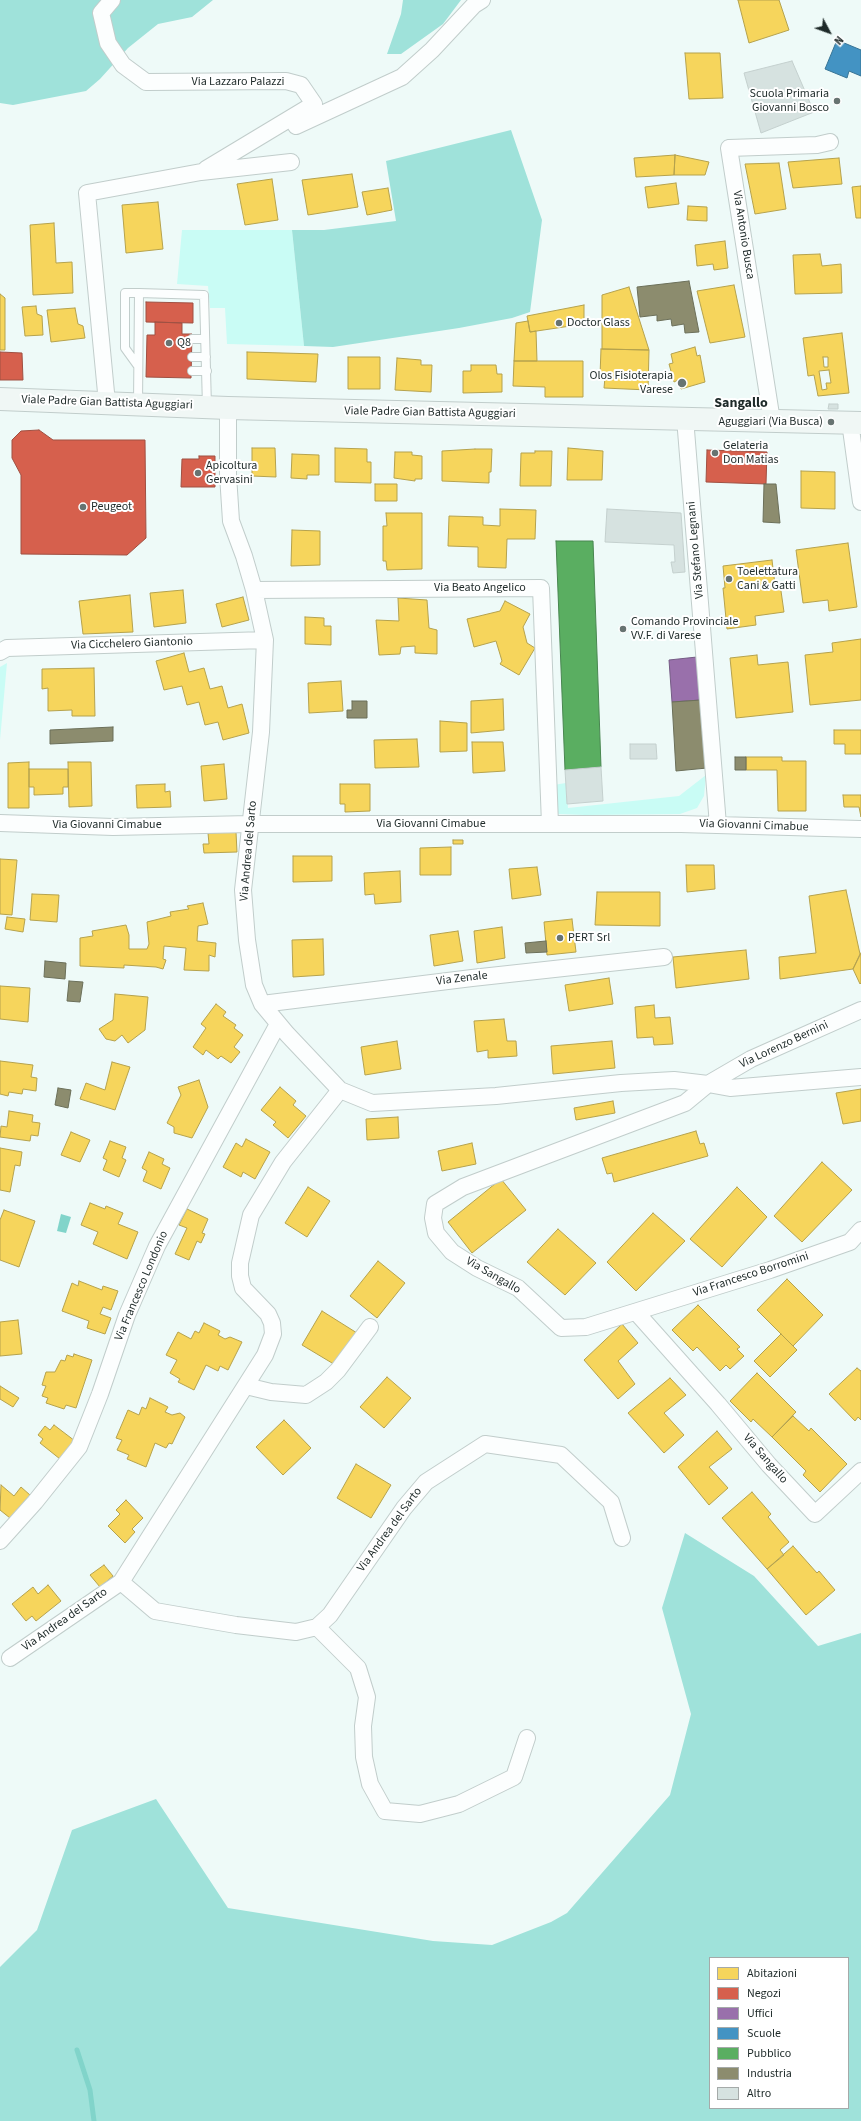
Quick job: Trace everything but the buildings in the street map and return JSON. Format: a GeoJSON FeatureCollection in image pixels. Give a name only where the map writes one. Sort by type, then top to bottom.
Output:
{"type":"FeatureCollection","features":[{"type":"Feature","properties":{"kind":"main road","name":"Viale Padre Gian Battista Aguggiari"},"geometry":{"type":"LineString","coordinates":[[0,399],[207,408],[856,423]]}},
{"type":"Feature","properties":{"kind":"street","name":"Via Lazzaro Palazzi"},"geometry":{"type":"LineString","coordinates":[[112,0],[101,13],[108,43],[123,65],[146,82],[286,81],[300,85],[314,104],[201,172]]}},
{"type":"Feature","properties":{"kind":"street","name":"Via Lazzaro Palazzi"},"geometry":{"type":"LineString","coordinates":[[227,169],[306,120],[402,77],[432,50],[474,5],[482,0]]}},
{"type":"Feature","properties":{"kind":"street","name":"Via Antonio Busca"},"geometry":{"type":"LineString","coordinates":[[772,421],[729,148],[817,145],[830,142]]}},
{"type":"Feature","properties":{"kind":"street","name":"Via Lazzaro Palazzi"},"geometry":{"type":"LineString","coordinates":[[107,403],[87,192],[201,172],[291,162]]}},
{"type":"Feature","properties":{"kind":"street","name":"Via Andrea del Sarto"},"geometry":{"type":"LineString","coordinates":[[10,1658],[121,1582],[266,1355],[274,1334],[268,1314],[243,1288],[240,1276],[240,1263],[250,1215],[283,1162],[340,1090],[278,1024],[262,1004],[254,985],[247,940],[243,890],[261,732],[265,640],[254,590],[244,556],[230,521],[228,408]]}},
{"type":"Feature","properties":{"kind":"street","name":"Via Stefano Legnani"},"geometry":{"type":"LineString","coordinates":[[685,418],[718,824]]}},
{"type":"Feature","properties":{"kind":"street"},"geometry":{"type":"LineString","coordinates":[[856,423],[861,502]]}},
{"type":"Feature","properties":{"kind":"street","name":"Via Beato Angelico"},"geometry":{"type":"LineString","coordinates":[[254,590],[541,588],[550,824]]}},
{"type":"Feature","properties":{"kind":"street","name":"Via Cicchelero Giantonio"},"geometry":{"type":"LineString","coordinates":[[0,652],[8,648],[265,640]]}},
{"type":"Feature","properties":{"kind":"street","name":"Via Giovanni Cimabue"},"geometry":{"type":"LineString","coordinates":[[0,823],[113,827],[250,824],[718,824],[861,829]]}},
{"type":"Feature","properties":{"kind":"street","name":"Via Zenale"},"geometry":{"type":"LineString","coordinates":[[262,1004],[472,978],[664,957]]}},
{"type":"Feature","properties":{"kind":"street","name":"Via Lorenzo Bernini"},"geometry":{"type":"LineString","coordinates":[[708,1084],[751,1059],[861,1010]]}},
{"type":"Feature","properties":{"kind":"street","name":"Via Francesco Londonio"},"geometry":{"type":"LineString","coordinates":[[0,1541],[35,1502],[79,1447],[100,1394],[127,1315],[157,1246],[278,1024]]}},
{"type":"Feature","properties":{"kind":"street"},"geometry":{"type":"LineString","coordinates":[[340,1090],[372,1103],[496,1096],[674,1080],[730,1088],[861,1077]]}},
{"type":"Feature","properties":{"kind":"street","name":"Via Sangallo"},"geometry":{"type":"LineString","coordinates":[[708,1084],[685,1103],[463,1187],[435,1204],[433,1218],[436,1233],[452,1252],[477,1268],[518,1288],[561,1328],[586,1327],[636,1312],[718,1404],[769,1466],[816,1514],[861,1471]]}},
{"type":"Feature","properties":{"kind":"street","name":"Via Francesco Borromini"},"geometry":{"type":"LineString","coordinates":[[636,1312],[850,1242],[861,1230]]}},
{"type":"Feature","properties":{"kind":"street"},"geometry":{"type":"LineString","coordinates":[[246,1386],[271,1392],[306,1395],[326,1382],[338,1370],[370,1327]]}},
{"type":"Feature","properties":{"kind":"street","name":"Via Andrea del Sarto"},"geometry":{"type":"LineString","coordinates":[[121,1582],[155,1611],[236,1625],[296,1632],[318,1627],[330,1614],[404,1508],[426,1482],[485,1444],[561,1455],[611,1502],[622,1538]]}},
{"type":"Feature","properties":{"kind":"street"},"geometry":{"type":"LineString","coordinates":[[318,1627],[358,1668],[367,1697],[363,1726],[364,1757],[370,1784],[385,1811],[420,1814],[459,1804],[514,1777],[527,1738]]}},
{"type":"Feature","properties":{"kind":"lane"},"geometry":{"type":"LineString","coordinates":[[141,369],[124,348],[125,293],[204,295],[207,408]]}},
{"type":"Feature","properties":{"kind":"lane"},"geometry":{"type":"LineString","coordinates":[[138,405],[142,357],[138,340],[139,293]]}},
{"type":"Feature","properties":{"kind":"lane"},"geometry":{"type":"LineString","coordinates":[[192,339],[206,338]]}},
{"type":"Feature","properties":{"kind":"lane"},"geometry":{"type":"LineString","coordinates":[[138,340],[147,340]]}},
{"type":"Feature","properties":{"kind":"lane"},"geometry":{"type":"LineString","coordinates":[[192,357],[206,357]]}},
{"type":"Feature","properties":{"kind":"lane"},"geometry":{"type":"LineString","coordinates":[[192,371],[207,371]]}},
{"type":"Feature","properties":{"kind":"shaded area"},"geometry":{"type":"Polygon","coordinates":[[[0,0],[213,0],[192,17],[158,24],[128,48],[100,79],[86,91],[13,105],[0,103],[0,0]]]}},
{"type":"Feature","properties":{"kind":"shaded area"},"geometry":{"type":"Polygon","coordinates":[[[403,0],[461,0],[443,24],[401,54],[387,54],[401,14],[403,0]]]}},
{"type":"Feature","properties":{"kind":"shaded area"},"geometry":{"type":"Polygon","coordinates":[[[511,130],[542,220],[530,312],[512,318],[459,328],[333,347],[304,346],[292,230],[324,230],[396,221],[386,161],[511,130]]]}},
{"type":"Feature","properties":{"kind":"shaded area"},"geometry":{"type":"Polygon","coordinates":[[[182,230],[292,230],[304,346],[227,344],[225,308],[210,308],[208,286],[177,284],[182,230]]]}},
{"type":"Feature","properties":{"kind":"shaded area"},"geometry":{"type":"Polygon","coordinates":[[[7,663],[0,740],[0,667],[7,663]]]}},
{"type":"Feature","properties":{"kind":"shaded area"},"geometry":{"type":"Polygon","coordinates":[[[706,775],[704,796],[697,808],[680,814],[585,815],[559,814],[554,811],[553,785],[566,783],[568,808],[679,796],[706,775]]]}},
{"type":"Feature","properties":{"kind":"shaded area"},"geometry":{"type":"Polygon","coordinates":[[[61,1214],[71,1217],[66,1233],[57,1231],[61,1214]]]}},
{"type":"Feature","properties":{"kind":"shaded area"},"geometry":{"type":"Polygon","coordinates":[[[685,1533],[754,1576],[818,1646],[861,1633],[861,2121],[0,2121],[0,1967],[37,1930],[72,1830],[156,1799],[228,1908],[433,1941],[492,1945],[551,1922],[567,1913],[670,1795],[691,1714],[662,1608],[685,1533]]]}},
{"type":"Feature","properties":{"kind":"waterway"},"geometry":{"type":"LineString","coordinates":[[77,2050],[90,2090],[94,2121]]}},
{"type":"Feature","properties":{"kind":"place","name":"Scuola Primaria Giovanni Bosco"},"geometry":{"type":"Point","coordinates":[837,101]}},
{"type":"Feature","properties":{"kind":"place","name":"Doctor Glass"},"geometry":{"type":"Point","coordinates":[559,323]}},
{"type":"Feature","properties":{"kind":"place","name":"Q8"},"geometry":{"type":"Point","coordinates":[169,343]}},
{"type":"Feature","properties":{"kind":"place","name":"Olos Fisioterapia Varese"},"geometry":{"type":"Point","coordinates":[682,383]}},
{"type":"Feature","properties":{"kind":"place","name":"Aguggiari (Via Busca)"},"geometry":{"type":"Point","coordinates":[831,422]}},
{"type":"Feature","properties":{"kind":"place","name":"Gelateria Don Matias"},"geometry":{"type":"Point","coordinates":[715,453]}},
{"type":"Feature","properties":{"kind":"place","name":"Apicoltura Gervasini"},"geometry":{"type":"Point","coordinates":[198,473]}},
{"type":"Feature","properties":{"kind":"place","name":"Peugeot"},"geometry":{"type":"Point","coordinates":[83,507]}},
{"type":"Feature","properties":{"kind":"place","name":"Toelettatura Cani & Gatti"},"geometry":{"type":"Point","coordinates":[729,579]}},
{"type":"Feature","properties":{"kind":"place","name":"Comando Provinciale VV.F. di Varese"},"geometry":{"type":"Point","coordinates":[623,629]}},
{"type":"Feature","properties":{"kind":"place","name":"PERT Srl"},"geometry":{"type":"Point","coordinates":[560,938]}},
{"type":"Feature","properties":{"kind":"district","name":"Sangallo"},"geometry":{"type":"Point","coordinates":[741,404]}}]}
